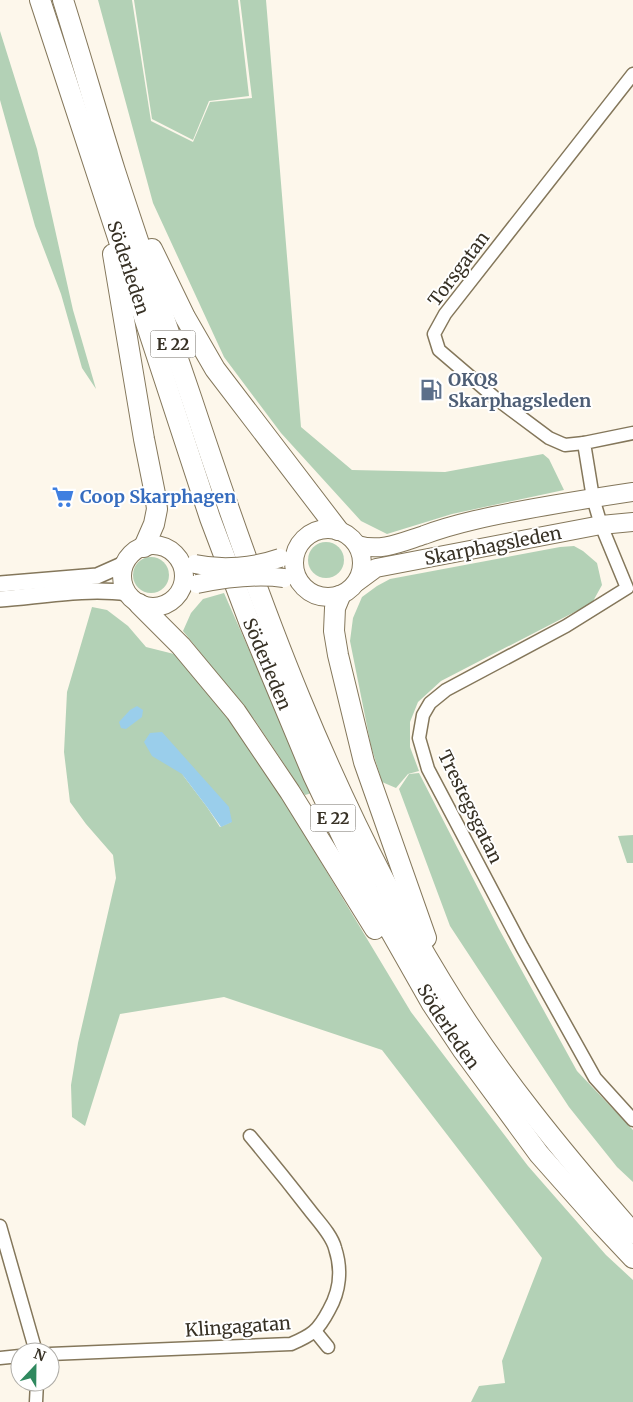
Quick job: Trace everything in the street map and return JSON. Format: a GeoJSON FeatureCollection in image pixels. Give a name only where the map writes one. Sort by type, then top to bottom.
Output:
{"type":"FeatureCollection","features":[{"type":"Feature","properties":{"kind":"highway","name":"Söderleden"},"geometry":{"type":"LineString","coordinates":[[40,0],[210,518],[250,624],[313,775],[361,876],[432,1004],[462,1049],[540,1154],[633,1258]]}},
{"type":"Feature","properties":{"kind":"highway","name":"Söderleden"},"geometry":{"type":"LineString","coordinates":[[63,0],[116,172],[230,516],[266,616],[326,759],[372,857],[406,923],[442,983],[506,1080],[575,1168],[633,1233]]}},
{"type":"Feature","properties":{"kind":"highway"},"geometry":{"type":"LineString","coordinates":[[116,172],[185,317],[216,370],[338,530]]}},
{"type":"Feature","properties":{"kind":"highway"},"geometry":{"type":"LineString","coordinates":[[102,190],[144,439],[156,494],[157,509],[154,524],[144,546]]}},
{"type":"Feature","properties":{"kind":"highway"},"geometry":{"type":"LineString","coordinates":[[340,596],[335,608],[334,631],[364,762],[442,983]]}},
{"type":"Feature","properties":{"kind":"highway"},"geometry":{"type":"LineString","coordinates":[[133,599],[181,646],[236,712],[290,792],[390,952],[432,1004]]}},
{"type":"Feature","properties":{"kind":"main road","name":"Skarphagsleden"},"geometry":{"type":"LineString","coordinates":[[358,545],[369,548],[392,546],[474,520],[633,492]]}},
{"type":"Feature","properties":{"kind":"main road","name":"Skarphagsleden"},"geometry":{"type":"LineString","coordinates":[[357,582],[376,568],[601,525],[633,522]]}},
{"type":"Feature","properties":{"kind":"main road"},"geometry":{"type":"LineString","coordinates":[[180,592],[197,584],[218,579],[259,576],[284,578],[304,587],[317,596],[329,598],[340,596],[351,589],[357,582],[362,570],[362,558],[358,545],[338,530],[319,530],[305,538],[294,558],[297,578],[304,587]]}},
{"type":"Feature","properties":{"kind":"main road"},"geometry":{"type":"LineString","coordinates":[[176,555],[184,569],[184,582],[180,592],[170,603],[153,608],[133,599],[122,581],[124,564],[132,554],[144,546],[165,547],[176,555],[195,564],[218,567],[265,563],[280,558],[299,546]]}},
{"type":"Feature","properties":{"kind":"street","name":"Torsgatan"},"geometry":{"type":"LineString","coordinates":[[584,444],[565,445],[548,438],[494,397],[439,350],[434,334],[445,314],[633,74]]}},
{"type":"Feature","properties":{"kind":"street"},"geometry":{"type":"LineString","coordinates":[[584,444],[633,433]]}},
{"type":"Feature","properties":{"kind":"street","name":"Trestegsgatan"},"geometry":{"type":"LineString","coordinates":[[584,444],[593,498],[601,525],[630,592],[446,690],[430,703],[424,715],[419,738],[428,769],[595,1078],[633,1120]]}},
{"type":"Feature","properties":{"kind":"street"},"geometry":{"type":"LineString","coordinates":[[0,584],[97,576],[124,564]]}},
{"type":"Feature","properties":{"kind":"street"},"geometry":{"type":"LineString","coordinates":[[0,600],[92,591],[111,591],[133,599]]}},
{"type":"Feature","properties":{"kind":"street","name":"Klingagatan"},"geometry":{"type":"LineString","coordinates":[[60,1354],[291,1344],[310,1336],[323,1322],[334,1303],[339,1286],[339,1264],[335,1246],[289,1183],[250,1136]]}},
{"type":"Feature","properties":{"kind":"street"},"geometry":{"type":"LineString","coordinates":[[0,1226],[33,1342]]}},
{"type":"Feature","properties":{"kind":"street"},"geometry":{"type":"LineString","coordinates":[[315,1331],[328,1347]]}},
{"type":"Feature","properties":{"kind":"green space"},"geometry":{"type":"Polygon","coordinates":[[[98,0],[132,0],[151,121],[193,142],[210,102],[252,98],[240,0],[266,0],[301,427],[352,470],[445,472],[543,454],[549,459],[564,490],[452,514],[387,534],[361,521],[281,433],[224,357],[153,203],[98,0]]]}},
{"type":"Feature","properties":{"kind":"green space"},"geometry":{"type":"Polygon","coordinates":[[[134,0],[238,0],[249,96],[209,101],[193,140],[152,119],[134,0]]]}},
{"type":"Feature","properties":{"kind":"green space"},"geometry":{"type":"Polygon","coordinates":[[[0,31],[37,149],[73,310],[96,389],[82,368],[61,294],[35,226],[0,100],[0,31]]]}},
{"type":"Feature","properties":{"kind":"green space"},"geometry":{"type":"Polygon","coordinates":[[[326,542],[333,543],[339,547],[343,553],[343,567],[339,573],[333,577],[326,578],[319,577],[313,573],[309,567],[308,560],[309,553],[313,547],[319,543],[326,542]]]}},
{"type":"Feature","properties":{"kind":"green space"},"geometry":{"type":"Polygon","coordinates":[[[574,546],[597,563],[602,585],[592,603],[441,681],[418,702],[410,722],[410,747],[419,771],[408,774],[396,788],[382,782],[371,746],[350,641],[353,618],[362,597],[390,579],[574,546]]]}},
{"type":"Feature","properties":{"kind":"green space"},"geometry":{"type":"Polygon","coordinates":[[[151,557],[158,558],[164,562],[168,568],[168,582],[164,588],[158,592],[151,593],[144,592],[138,588],[134,582],[133,575],[134,568],[138,562],[144,558],[151,557]]]}},
{"type":"Feature","properties":{"kind":"green space"},"geometry":{"type":"Polygon","coordinates":[[[224,593],[312,793],[305,795],[254,719],[183,631],[191,613],[203,599],[224,593]]]}},
{"type":"Feature","properties":{"kind":"green space"},"geometry":{"type":"Polygon","coordinates":[[[92,607],[107,610],[128,626],[146,647],[174,654],[218,705],[274,784],[411,1012],[528,1166],[606,1255],[633,1280],[633,1402],[471,1402],[479,1386],[505,1383],[502,1361],[542,1258],[382,1050],[224,997],[120,1014],[85,1126],[72,1117],[71,1085],[78,1043],[116,878],[113,855],[70,802],[64,752],[67,692],[92,607]],[[182,774],[220,827],[231,822],[182,774]]]}},
{"type":"Feature","properties":{"kind":"green space"},"geometry":{"type":"Polygon","coordinates":[[[419,773],[499,929],[577,1071],[633,1130],[633,1182],[617,1167],[569,1107],[450,926],[399,789],[409,774],[419,773]]]}},
{"type":"Feature","properties":{"kind":"green space"},"geometry":{"type":"Polygon","coordinates":[[[633,835],[633,863],[627,863],[618,836],[633,835]]]}},
{"type":"Feature","properties":{"kind":"water"},"geometry":{"type":"Polygon","coordinates":[[[137,706],[143,710],[142,717],[126,729],[121,728],[119,722],[130,710],[137,706]]]}},
{"type":"Feature","properties":{"kind":"water"},"geometry":{"type":"Polygon","coordinates":[[[162,732],[229,807],[232,822],[221,827],[182,774],[152,756],[144,742],[150,733],[162,732]]]}},
{"type":"Feature","properties":{"kind":"place","name":"OKQ8 Skarphagsleden"},"geometry":{"type":"Point","coordinates":[431,390]}},
{"type":"Feature","properties":{"kind":"place","name":"Coop Skarphagen"},"geometry":{"type":"Point","coordinates":[63,497]}}]}
